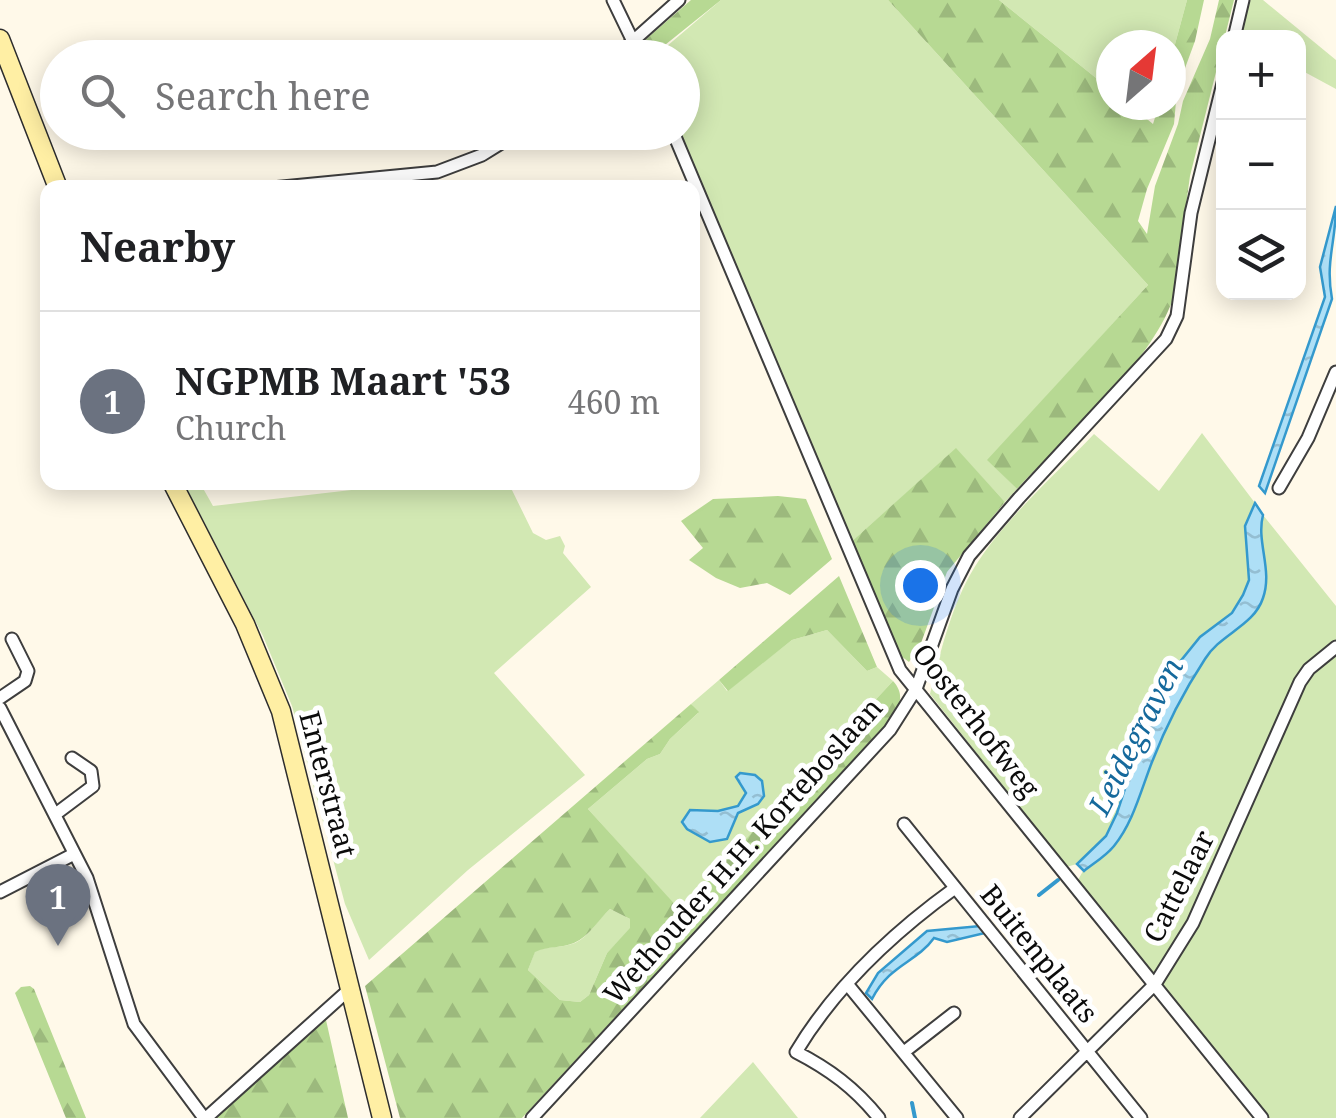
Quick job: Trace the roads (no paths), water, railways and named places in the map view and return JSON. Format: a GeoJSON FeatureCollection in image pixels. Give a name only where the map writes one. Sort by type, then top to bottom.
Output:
{"type":"FeatureCollection","features":[{"type":"Feature","properties":{"kind":"main road"},"geometry":{"type":"LineString","coordinates":[[0,38],[40,141]]}},
{"type":"Feature","properties":{"kind":"main road"},"geometry":{"type":"LineString","coordinates":[[43,150],[55,180]]}},
{"type":"Feature","properties":{"kind":"main road","name":"Enterstraat"},"geometry":{"type":"LineString","coordinates":[[176,490],[245,624],[281,711],[382,1118]]}},
{"type":"Feature","properties":{"kind":"street"},"geometry":{"type":"LineString","coordinates":[[613,0],[634,40],[679,0]]}},
{"type":"Feature","properties":{"kind":"street"},"geometry":{"type":"LineString","coordinates":[[1236,30],[1243,0]]}},
{"type":"Feature","properties":{"kind":"street","name":"Wethouder H.H. Korteboslaan"},"geometry":{"type":"LineString","coordinates":[[532,1118],[890,730],[916,689],[963,566],[984,536],[1150,357],[1172,328],[1191,213],[1216,112]]}},
{"type":"Feature","properties":{"kind":"street"},"geometry":{"type":"LineString","coordinates":[[354,180],[437,172],[490,150]]}},
{"type":"Feature","properties":{"kind":"street","name":"Oosterhofweg"},"geometry":{"type":"LineString","coordinates":[[681,150],[693,180]]}},
{"type":"Feature","properties":{"kind":"street","name":"Oosterhofweg"},"geometry":{"type":"LineString","coordinates":[[700,196],[900,670],[1262,1118]]}},
{"type":"Feature","properties":{"kind":"street"},"geometry":{"type":"LineString","coordinates":[[1279,488],[1308,438],[1336,372]]}},
{"type":"Feature","properties":{"kind":"street"},"geometry":{"type":"LineString","coordinates":[[0,698],[25,681],[28,670],[12,639]]}},
{"type":"Feature","properties":{"kind":"street","name":"Cattelaar"},"geometry":{"type":"LineString","coordinates":[[1020,1118],[1154,984],[1193,923],[1300,682],[1309,669],[1336,647]]}},
{"type":"Feature","properties":{"kind":"street"},"geometry":{"type":"LineString","coordinates":[[0,708],[87,878],[134,1024],[205,1118],[352,987]]}},
{"type":"Feature","properties":{"kind":"street"},"geometry":{"type":"LineString","coordinates":[[57,813],[92,786],[90,771],[72,758]]}},
{"type":"Feature","properties":{"kind":"street","name":"Buitenplaats"},"geometry":{"type":"LineString","coordinates":[[904,824],[1140,1118]]}},
{"type":"Feature","properties":{"kind":"street"},"geometry":{"type":"LineString","coordinates":[[0,892],[74,854]]}},
{"type":"Feature","properties":{"kind":"street","name":"Buitenplaats"},"geometry":{"type":"LineString","coordinates":[[879,1118],[831,1070],[796,1052],[809,1030],[894,935],[955,888]]}},
{"type":"Feature","properties":{"kind":"street"},"geometry":{"type":"LineString","coordinates":[[848,984],[958,1118]]}},
{"type":"Feature","properties":{"kind":"street"},"geometry":{"type":"LineString","coordinates":[[904,1052],[954,1013]]}},
{"type":"Feature","properties":{"kind":"water"},"geometry":{"type":"Polygon","coordinates":[[[1336,206],[1330,274],[1332,299],[1265,493],[1259,486],[1325,297],[1320,267],[1336,206]]]}},
{"type":"Feature","properties":{"kind":"water"},"geometry":{"type":"Polygon","coordinates":[[[1255,503],[1263,515],[1266,577],[1259,608],[1205,659],[1169,722],[1121,837],[1084,871],[1077,864],[1106,836],[1140,743],[1179,663],[1200,637],[1232,613],[1243,595],[1249,580],[1245,526],[1255,503]]]}},
{"type":"Feature","properties":{"kind":"water"},"geometry":{"type":"Polygon","coordinates":[[[740,773],[755,775],[762,781],[764,796],[758,804],[738,813],[727,839],[710,842],[687,829],[682,822],[690,810],[718,811],[738,806],[746,793],[736,777],[740,773]]]}},
{"type":"Feature","properties":{"kind":"water"},"geometry":{"type":"Polygon","coordinates":[[[980,926],[985,933],[947,942],[934,938],[887,978],[872,999],[866,993],[878,973],[927,931],[980,926]]]}},
{"type":"Feature","properties":{"kind":"waterway","name":"Leidegraven"},"geometry":{"type":"LineString","coordinates":[[1039,895],[1058,880]]}},
{"type":"Feature","properties":{"kind":"waterway","name":"Leidegraven"},"geometry":{"type":"LineString","coordinates":[[912,1103],[915,1118]]}},
{"type":"Feature","properties":{"kind":"place","name":"NGPMB Maart '53"},"geometry":{"type":"Point","coordinates":[58,946]}}]}
